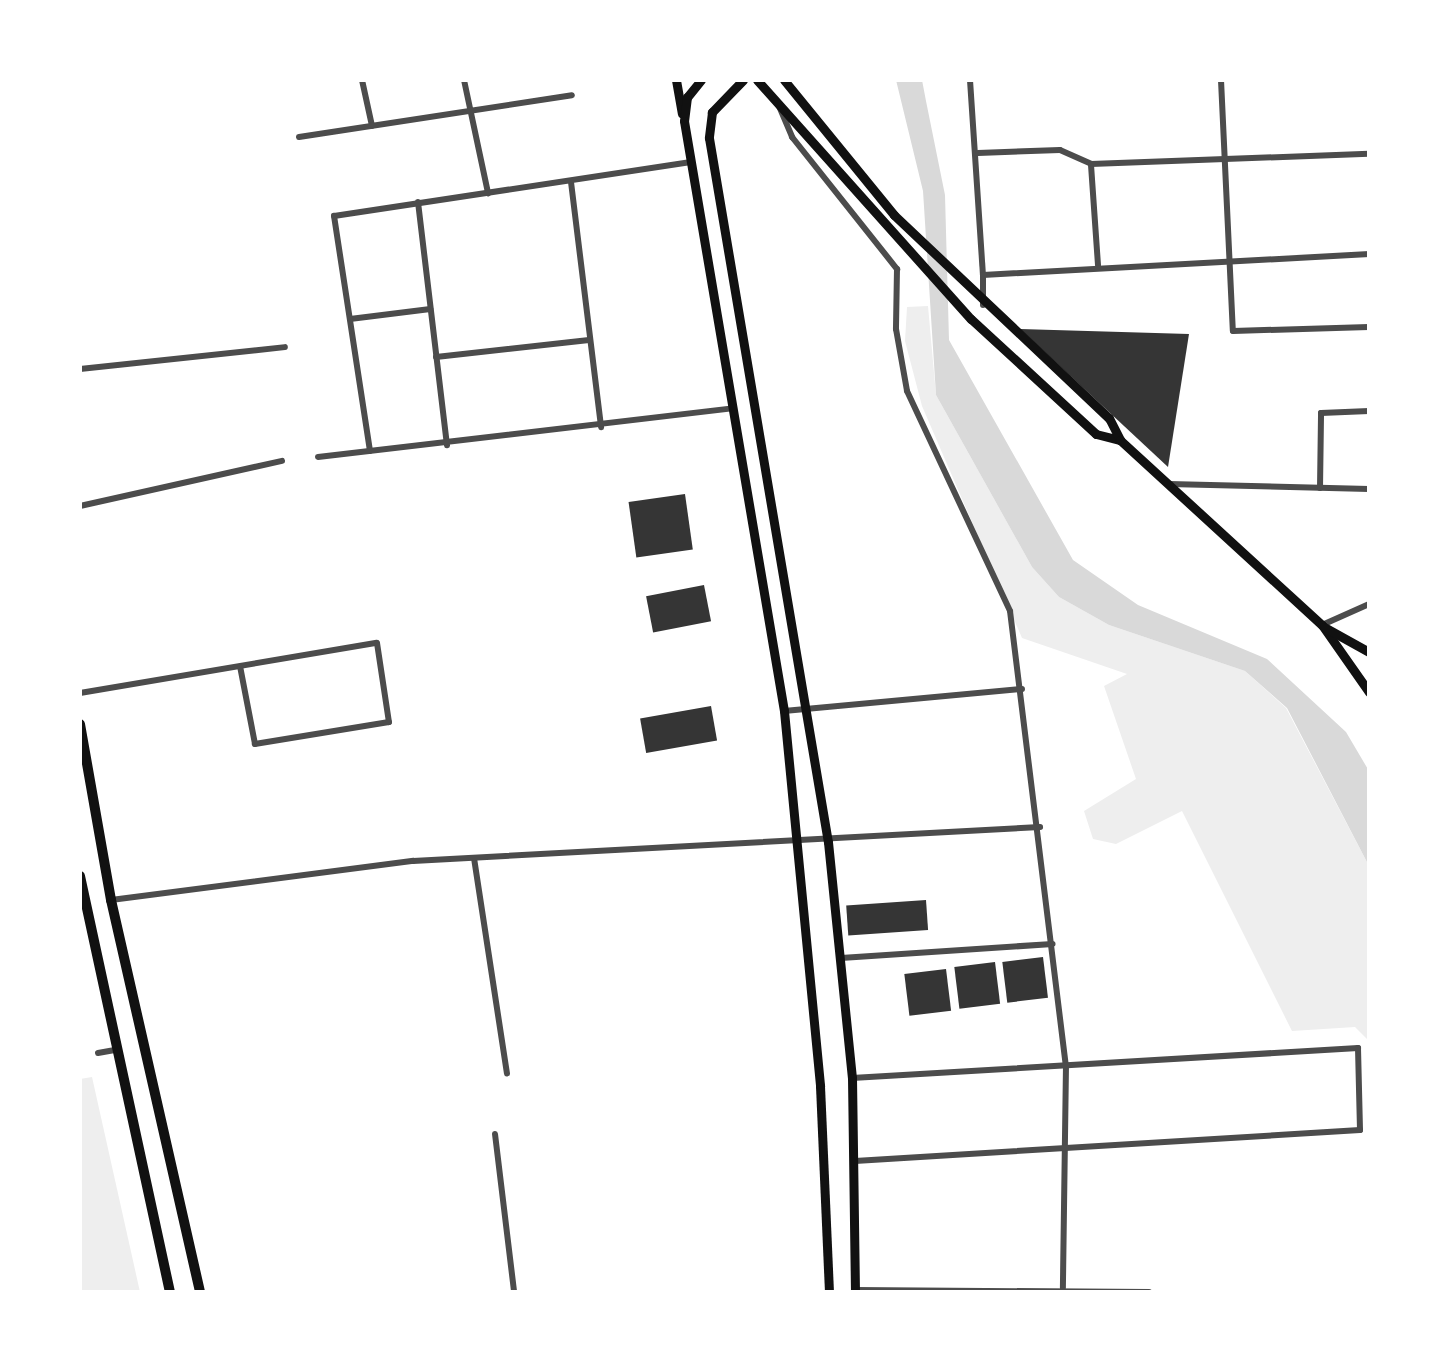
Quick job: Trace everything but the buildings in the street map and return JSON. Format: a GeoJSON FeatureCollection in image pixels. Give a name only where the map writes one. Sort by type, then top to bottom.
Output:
{"type":"FeatureCollection","features":[{"type":"Feature","properties":{"kind":"highway"},"geometry":{"type":"LineString","coordinates":[[80,724],[111,900],[200,1292]]}},
{"type":"Feature","properties":{"kind":"highway"},"geometry":{"type":"LineString","coordinates":[[80,876],[170,1292]]}},
{"type":"Feature","properties":{"kind":"main road"},"geometry":{"type":"LineString","coordinates":[[676,80],[736,408],[784,711],[820,1086],[829,1292]]}},
{"type":"Feature","properties":{"kind":"main road"},"geometry":{"type":"LineString","coordinates":[[684,121],[687,97],[701,80]]}},
{"type":"Feature","properties":{"kind":"main road"},"geometry":{"type":"LineString","coordinates":[[743,80],[712,112],[709,138],[828,842],[852,1078],[855,1291]]}},
{"type":"Feature","properties":{"kind":"main road"},"geometry":{"type":"LineString","coordinates":[[757,80],[807,147],[971,319],[1096,434],[1120,440]]}},
{"type":"Feature","properties":{"kind":"main road"},"geometry":{"type":"LineString","coordinates":[[784,80],[894,215],[982,305],[1109,418],[1120,440],[1322,626],[1369,692]]}},
{"type":"Feature","properties":{"kind":"main road"},"geometry":{"type":"LineString","coordinates":[[1322,626],[1369,652]]}},
{"type":"Feature","properties":{"kind":"street"},"geometry":{"type":"LineString","coordinates":[[362,80],[372,126]]}},
{"type":"Feature","properties":{"kind":"street"},"geometry":{"type":"LineString","coordinates":[[464,80],[488,192]]}},
{"type":"Feature","properties":{"kind":"street"},"geometry":{"type":"LineString","coordinates":[[970,80],[978,154],[982,305]]}},
{"type":"Feature","properties":{"kind":"street"},"geometry":{"type":"LineString","coordinates":[[1220,80],[1236,332],[1369,327]]}},
{"type":"Feature","properties":{"kind":"street"},"geometry":{"type":"LineString","coordinates":[[299,136],[572,96]]}},
{"type":"Feature","properties":{"kind":"street"},"geometry":{"type":"LineString","coordinates":[[807,147],[899,274],[896,329],[906,391],[1010,611],[1040,827],[1066,1065],[1070,1148],[1063,1288]]}},
{"type":"Feature","properties":{"kind":"street"},"geometry":{"type":"LineString","coordinates":[[978,154],[1060,150],[1091,164],[1369,154]]}},
{"type":"Feature","properties":{"kind":"street"},"geometry":{"type":"LineString","coordinates":[[370,451],[334,216],[692,162]]}},
{"type":"Feature","properties":{"kind":"street"},"geometry":{"type":"LineString","coordinates":[[1091,164],[1098,265]]}},
{"type":"Feature","properties":{"kind":"street"},"geometry":{"type":"LineString","coordinates":[[571,182],[602,427]]}},
{"type":"Feature","properties":{"kind":"street"},"geometry":{"type":"LineString","coordinates":[[418,202],[446,445]]}},
{"type":"Feature","properties":{"kind":"street"},"geometry":{"type":"LineString","coordinates":[[983,275],[1098,265],[1369,254]]}},
{"type":"Feature","properties":{"kind":"street"},"geometry":{"type":"LineString","coordinates":[[350,318],[430,309]]}},
{"type":"Feature","properties":{"kind":"street"},"geometry":{"type":"LineString","coordinates":[[436,357],[589,340]]}},
{"type":"Feature","properties":{"kind":"street"},"geometry":{"type":"LineString","coordinates":[[80,368],[286,347]]}},
{"type":"Feature","properties":{"kind":"street"},"geometry":{"type":"LineString","coordinates":[[318,457],[602,427],[736,408]]}},
{"type":"Feature","properties":{"kind":"street"},"geometry":{"type":"LineString","coordinates":[[1320,488],[1321,414],[1369,411]]}},
{"type":"Feature","properties":{"kind":"street"},"geometry":{"type":"LineString","coordinates":[[80,506],[282,461]]}},
{"type":"Feature","properties":{"kind":"street"},"geometry":{"type":"LineString","coordinates":[[1168,484],[1369,488]]}},
{"type":"Feature","properties":{"kind":"street"},"geometry":{"type":"LineString","coordinates":[[1322,626],[1369,604]]}},
{"type":"Feature","properties":{"kind":"street"},"geometry":{"type":"LineString","coordinates":[[80,692],[377,643],[389,722],[255,744],[240,666]]}},
{"type":"Feature","properties":{"kind":"street"},"geometry":{"type":"LineString","coordinates":[[784,711],[1022,689]]}},
{"type":"Feature","properties":{"kind":"street"},"geometry":{"type":"LineString","coordinates":[[111,900],[474,858],[798,844],[1040,827]]}},
{"type":"Feature","properties":{"kind":"street"},"geometry":{"type":"LineString","coordinates":[[474,858],[508,1073]]}},
{"type":"Feature","properties":{"kind":"street"},"geometry":{"type":"LineString","coordinates":[[841,958],[1053,944]]}},
{"type":"Feature","properties":{"kind":"street"},"geometry":{"type":"LineString","coordinates":[[852,1078],[1358,1048],[1360,1130],[855,1160]]}},
{"type":"Feature","properties":{"kind":"street"},"geometry":{"type":"LineString","coordinates":[[98,1053],[115,1050]]}},
{"type":"Feature","properties":{"kind":"street"},"geometry":{"type":"LineString","coordinates":[[495,1134],[514,1292]]}},
{"type":"Feature","properties":{"kind":"street"},"geometry":{"type":"LineString","coordinates":[[855,1291],[1063,1288],[1149,1292]]}},
{"type":"Feature","properties":{"kind":"shaded area"},"geometry":{"type":"Polygon","coordinates":[[[896,80],[922,80],[945,195],[949,340],[1073,560],[1138,605],[1267,659],[1346,732],[1369,771],[1369,866],[1287,708],[1245,671],[1109,625],[1059,597],[1032,567],[936,395],[923,191],[896,80]]]}},
{"type":"Feature","properties":{"kind":"shaded area"},"geometry":{"type":"Polygon","coordinates":[[[928,306],[936,395],[1032,567],[1059,597],[1109,625],[1245,671],[1286,708],[1369,866],[1369,1041],[1355,1027],[1292,1031],[1182,811],[1116,844],[1093,839],[1084,811],[1136,779],[1104,686],[1127,674],[1022,638],[922,406],[905,341],[907,307],[928,306]]]}},
{"type":"Feature","properties":{"kind":"shaded area"},"geometry":{"type":"Polygon","coordinates":[[[92,1077],[140,1292],[80,1292],[80,1079],[92,1077]]]}}]}
